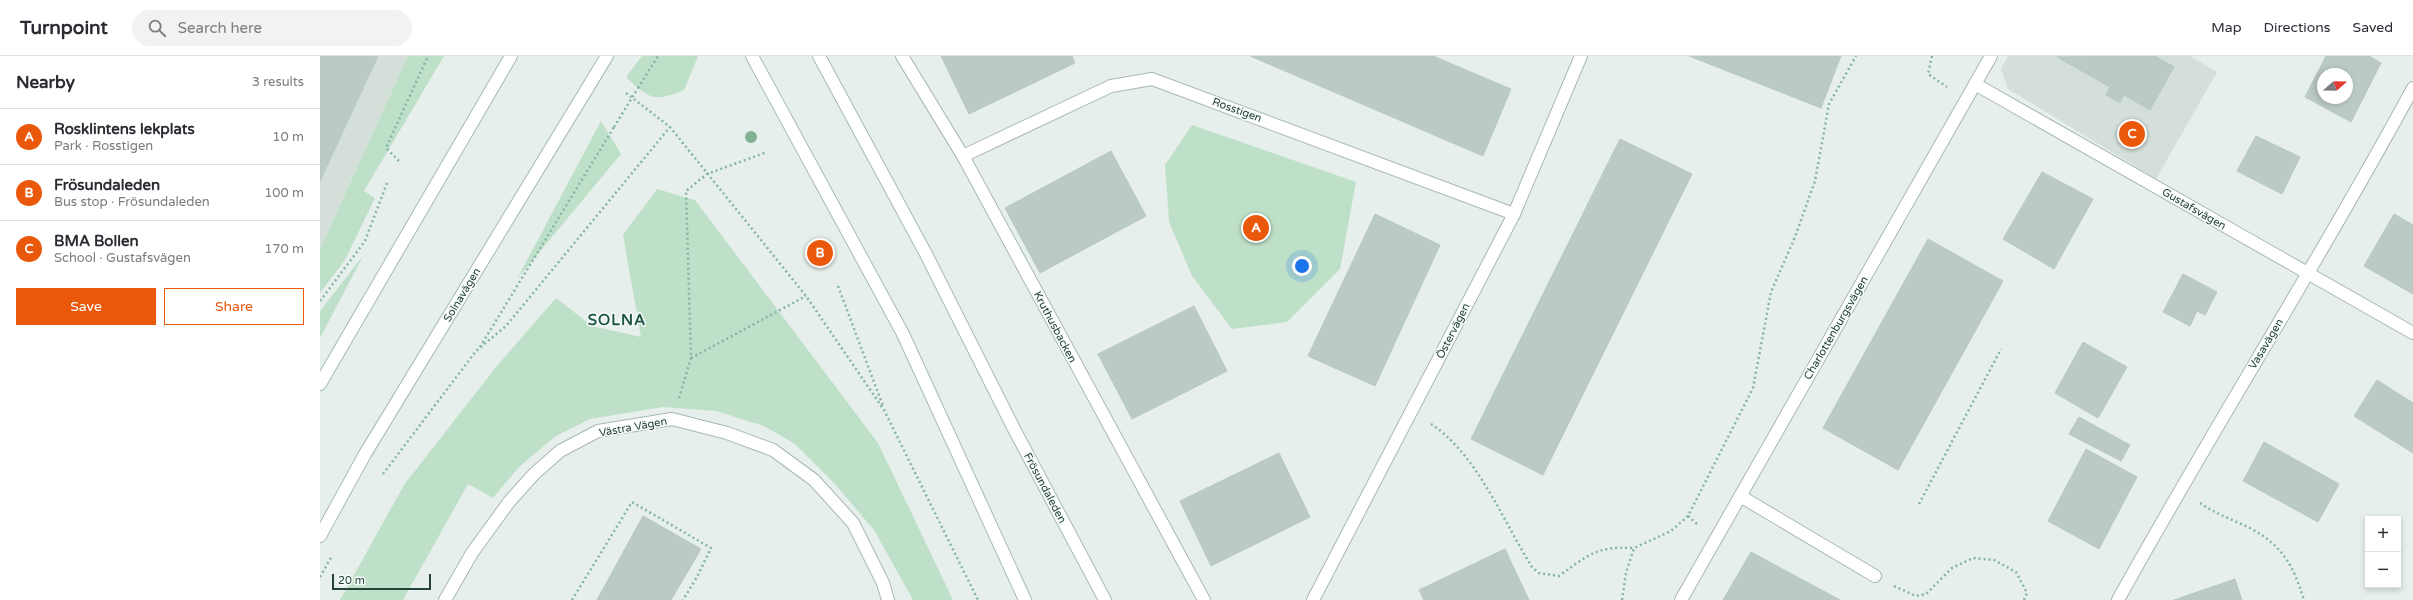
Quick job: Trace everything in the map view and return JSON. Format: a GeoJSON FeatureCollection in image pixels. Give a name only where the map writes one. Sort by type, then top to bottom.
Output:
{"type":"FeatureCollection","features":[{"type":"Feature","properties":{"kind":"street"},"geometry":{"type":"LineString","coordinates":[[320,384],[512,56]]}},
{"type":"Feature","properties":{"kind":"street"},"geometry":{"type":"LineString","coordinates":[[752,56],[903,334],[1025,600]]}},
{"type":"Feature","properties":{"kind":"street","name":"Frösundaleden"},"geometry":{"type":"LineString","coordinates":[[819,56],[926,254],[1014,429],[1105,600]]}},
{"type":"Feature","properties":{"kind":"street"},"geometry":{"type":"LineString","coordinates":[[828,56],[833,81]]}},
{"type":"Feature","properties":{"kind":"street","name":"Kruthusbacken"},"geometry":{"type":"LineString","coordinates":[[902,56],[963,156],[1204,600]]}},
{"type":"Feature","properties":{"kind":"street","name":"Östervägen"},"geometry":{"type":"LineString","coordinates":[[1313,600],[1514,214],[1581,56]]}},
{"type":"Feature","properties":{"kind":"street","name":"Charlottenburgsvägen"},"geometry":{"type":"LineString","coordinates":[[1680,600],[1991,56]]}},
{"type":"Feature","properties":{"kind":"street","name":"Solnavägen"},"geometry":{"type":"LineString","coordinates":[[320,536],[366,454],[606,58]]}},
{"type":"Feature","properties":{"kind":"street","name":"Rosstigen"},"geometry":{"type":"LineString","coordinates":[[963,156],[1111,86],[1152,79],[1514,214]]}},
{"type":"Feature","properties":{"kind":"street","name":"Gustafsvägen"},"geometry":{"type":"LineString","coordinates":[[1975,84],[2308,275],[2413,333]]}},
{"type":"Feature","properties":{"kind":"street","name":"Vasavägen"},"geometry":{"type":"LineString","coordinates":[[2118,600],[2180,489],[2308,275],[2413,88]]}},
{"type":"Feature","properties":{"kind":"street","name":"Västra Vägen"},"geometry":{"type":"LineString","coordinates":[[444,600],[472,553],[509,502],[534,474],[560,451],[598,431],[672,420],[727,433],[773,450],[814,480],[853,524],[883,583],[888,600]]}},
{"type":"Feature","properties":{"kind":"street"},"geometry":{"type":"LineString","coordinates":[[1740,496],[1875,576]]}},
{"type":"Feature","properties":{"kind":"path"},"geometry":{"type":"LineString","coordinates":[[399,161],[386,148],[428,56]]}},
{"type":"Feature","properties":{"kind":"path"},"geometry":{"type":"LineString","coordinates":[[380,478],[478,349],[658,56]]}},
{"type":"Feature","properties":{"kind":"path"},"geometry":{"type":"LineString","coordinates":[[1412,411],[1445,433],[1469,462],[1521,545],[1526,558],[1539,573],[1559,576],[1592,552],[1618,547],[1634,548],[1671,531],[1688,516],[1753,388],[1771,292],[1795,238],[1815,181],[1829,104],[1856,56]]}},
{"type":"Feature","properties":{"kind":"path"},"geometry":{"type":"LineString","coordinates":[[1932,56],[1928,74],[1966,100]]}},
{"type":"Feature","properties":{"kind":"path"},"geometry":{"type":"LineString","coordinates":[[626,93],[670,127],[806,296],[884,410]]}},
{"type":"Feature","properties":{"kind":"path"},"geometry":{"type":"LineString","coordinates":[[478,349],[506,326],[670,127]]}},
{"type":"Feature","properties":{"kind":"path"},"geometry":{"type":"LineString","coordinates":[[672,420],[691,358],[686,191],[707,174],[767,152]]}},
{"type":"Feature","properties":{"kind":"path"},"geometry":{"type":"LineString","coordinates":[[320,301],[365,241],[387,183]]}},
{"type":"Feature","properties":{"kind":"path"},"geometry":{"type":"LineString","coordinates":[[838,286],[884,410],[978,600]]}},
{"type":"Feature","properties":{"kind":"path"},"geometry":{"type":"LineString","coordinates":[[691,358],[806,296]]}},
{"type":"Feature","properties":{"kind":"path"},"geometry":{"type":"LineString","coordinates":[[1919,504],[2001,349]]}},
{"type":"Feature","properties":{"kind":"path"},"geometry":{"type":"LineString","coordinates":[[572,600],[632,502],[711,548],[697,577],[682,600]]}},
{"type":"Feature","properties":{"kind":"path"},"geometry":{"type":"LineString","coordinates":[[2206,508],[2250,528],[2269,540],[2283,553],[2294,569],[2304,600]]}},
{"type":"Feature","properties":{"kind":"path"},"geometry":{"type":"LineString","coordinates":[[1622,600],[1626,573],[1634,548]]}},
{"type":"Feature","properties":{"kind":"path"},"geometry":{"type":"LineString","coordinates":[[320,577],[336,550]]}},
{"type":"Feature","properties":{"kind":"path"},"geometry":{"type":"LineString","coordinates":[[1875,576],[1916,596],[1926,594],[1952,568],[1973,558],[1994,560],[2016,572],[2027,593],[2024,600]]}},
{"type":"Feature","properties":{"kind":"shaded area"},"geometry":{"type":"Polygon","coordinates":[[[320,56],[408,56],[320,249],[320,56]]]}},
{"type":"Feature","properties":{"kind":"shaded area"},"geometry":{"type":"Polygon","coordinates":[[[2008,56],[2190,56],[2217,72],[2156,179],[2008,89],[2001,69],[2008,56]]]}},
{"type":"Feature","properties":{"kind":"green space"},"geometry":{"type":"Polygon","coordinates":[[[408,56],[444,56],[364,191],[375,198],[345,260],[320,293],[320,249],[408,56]]]}},
{"type":"Feature","properties":{"kind":"green space"},"geometry":{"type":"Polygon","coordinates":[[[642,56],[698,56],[684,90],[666,96],[653,97],[641,90],[626,77],[642,56]]]}},
{"type":"Feature","properties":{"kind":"green space"},"geometry":{"type":"Polygon","coordinates":[[[601,121],[621,154],[517,279],[601,121]]]}},
{"type":"Feature","properties":{"kind":"green space"},"geometry":{"type":"Polygon","coordinates":[[[1192,125],[1356,182],[1340,269],[1287,322],[1232,329],[1192,276],[1169,222],[1165,165],[1192,125]]]}},
{"type":"Feature","properties":{"kind":"green space"},"geometry":{"type":"Polygon","coordinates":[[[657,189],[695,200],[878,443],[953,600],[913,600],[874,530],[835,484],[795,444],[764,426],[716,411],[663,407],[590,419],[556,436],[520,466],[493,498],[468,484],[403,600],[340,600],[404,485],[496,367],[556,298],[592,326],[641,337],[623,235],[657,189]]]}},
{"type":"Feature","properties":{"kind":"green space"},"geometry":{"type":"Polygon","coordinates":[[[363,256],[320,338],[320,311],[363,256]]]}},
{"type":"Feature","properties":{"kind":"building"},"geometry":{"type":"Polygon","coordinates":[[[320,56],[378,56],[320,181],[320,56]]]}},
{"type":"Feature","properties":{"kind":"building"},"geometry":{"type":"Polygon","coordinates":[[[941,56],[1072,56],[1075,63],[969,114],[941,56]]]}},
{"type":"Feature","properties":{"kind":"building"},"geometry":{"type":"Polygon","coordinates":[[[1250,56],[1433,56],[1511,89],[1483,156],[1250,56]]]}},
{"type":"Feature","properties":{"kind":"building"},"geometry":{"type":"Polygon","coordinates":[[[1689,56],[1841,56],[1821,108],[1689,56]]]}},
{"type":"Feature","properties":{"kind":"building"},"geometry":{"type":"Polygon","coordinates":[[[2155,56],[2174,67],[2150,110],[2124,95],[2120,103],[2106,95],[2110,87],[2057,57],[2155,56]]]}},
{"type":"Feature","properties":{"kind":"building"},"geometry":{"type":"Polygon","coordinates":[[[2326,56],[2369,56],[2381,63],[2351,122],[2318,104],[2353,104],[2353,68],[2320,68],[2326,56]]]}},
{"type":"Feature","properties":{"kind":"building"},"geometry":{"type":"Polygon","coordinates":[[[2317,74],[2317,104],[2305,97],[2317,74]]]}},
{"type":"Feature","properties":{"kind":"building"},"geometry":{"type":"Polygon","coordinates":[[[2256,136],[2300,157],[2282,194],[2237,171],[2256,136]]]}},
{"type":"Feature","properties":{"kind":"building"},"geometry":{"type":"Polygon","coordinates":[[[1620,139],[1692,174],[1543,475],[1471,439],[1620,139]]]}},
{"type":"Feature","properties":{"kind":"building"},"geometry":{"type":"Polygon","coordinates":[[[1111,151],[1146,216],[1040,273],[1005,208],[1111,151]]]}},
{"type":"Feature","properties":{"kind":"building"},"geometry":{"type":"Polygon","coordinates":[[[2042,172],[2093,199],[2054,269],[2003,239],[2042,172]]]}},
{"type":"Feature","properties":{"kind":"building"},"geometry":{"type":"Polygon","coordinates":[[[1375,214],[1440,245],[1375,386],[1308,356],[1375,214]]]}},
{"type":"Feature","properties":{"kind":"building"},"geometry":{"type":"Polygon","coordinates":[[[2394,214],[2413,225],[2413,294],[2364,266],[2394,214]]]}},
{"type":"Feature","properties":{"kind":"building"},"geometry":{"type":"Polygon","coordinates":[[[1928,239],[2003,281],[1898,470],[1823,428],[1928,239]]]}},
{"type":"Feature","properties":{"kind":"building"},"geometry":{"type":"Polygon","coordinates":[[[2183,274],[2217,292],[2205,315],[2197,311],[2190,326],[2163,312],[2183,274]]]}},
{"type":"Feature","properties":{"kind":"building"},"geometry":{"type":"Polygon","coordinates":[[[1194,306],[1227,371],[1132,419],[1098,354],[1194,306]]]}},
{"type":"Feature","properties":{"kind":"building"},"geometry":{"type":"Polygon","coordinates":[[[2083,342],[2127,367],[2098,418],[2055,393],[2083,342]]]}},
{"type":"Feature","properties":{"kind":"building"},"geometry":{"type":"Polygon","coordinates":[[[2377,380],[2413,403],[2413,453],[2354,416],[2377,380]]]}},
{"type":"Feature","properties":{"kind":"building"},"geometry":{"type":"Polygon","coordinates":[[[2079,417],[2130,445],[2121,461],[2069,434],[2079,417]]]}},
{"type":"Feature","properties":{"kind":"building"},"geometry":{"type":"Polygon","coordinates":[[[2264,442],[2339,484],[2318,522],[2243,481],[2264,442]]]}},
{"type":"Feature","properties":{"kind":"building"},"geometry":{"type":"Polygon","coordinates":[[[2086,449],[2137,477],[2099,549],[2048,521],[2086,449]]]}},
{"type":"Feature","properties":{"kind":"building"},"geometry":{"type":"Polygon","coordinates":[[[1279,453],[1310,517],[1211,566],[1180,501],[1279,453]]]}},
{"type":"Feature","properties":{"kind":"building"},"geometry":{"type":"Polygon","coordinates":[[[643,516],[701,549],[671,600],[597,600],[643,516]]]}},
{"type":"Feature","properties":{"kind":"building"},"geometry":{"type":"Polygon","coordinates":[[[1505,549],[1529,600],[1424,600],[1419,590],[1505,549]]]}},
{"type":"Feature","properties":{"kind":"building"},"geometry":{"type":"Polygon","coordinates":[[[1751,552],[1840,600],[1723,600],[1751,552]]]}},
{"type":"Feature","properties":{"kind":"building"},"geometry":{"type":"Polygon","coordinates":[[[2235,579],[2242,600],[2174,600],[2235,579]]]}},
{"type":"Feature","properties":{"kind":"place","name":"BMA Bollen"},"geometry":{"type":"Point","coordinates":[2132,134]}},
{"type":"Feature","properties":{"kind":"place","name":"Rosklintens lekplats"},"geometry":{"type":"Point","coordinates":[1256,228]}},
{"type":"Feature","properties":{"kind":"place","name":"Frösundaleden"},"geometry":{"type":"Point","coordinates":[820,253]}},
{"type":"Feature","properties":{"kind":"district","name":"SOLNA"},"geometry":{"type":"Point","coordinates":[617,320]}}]}
